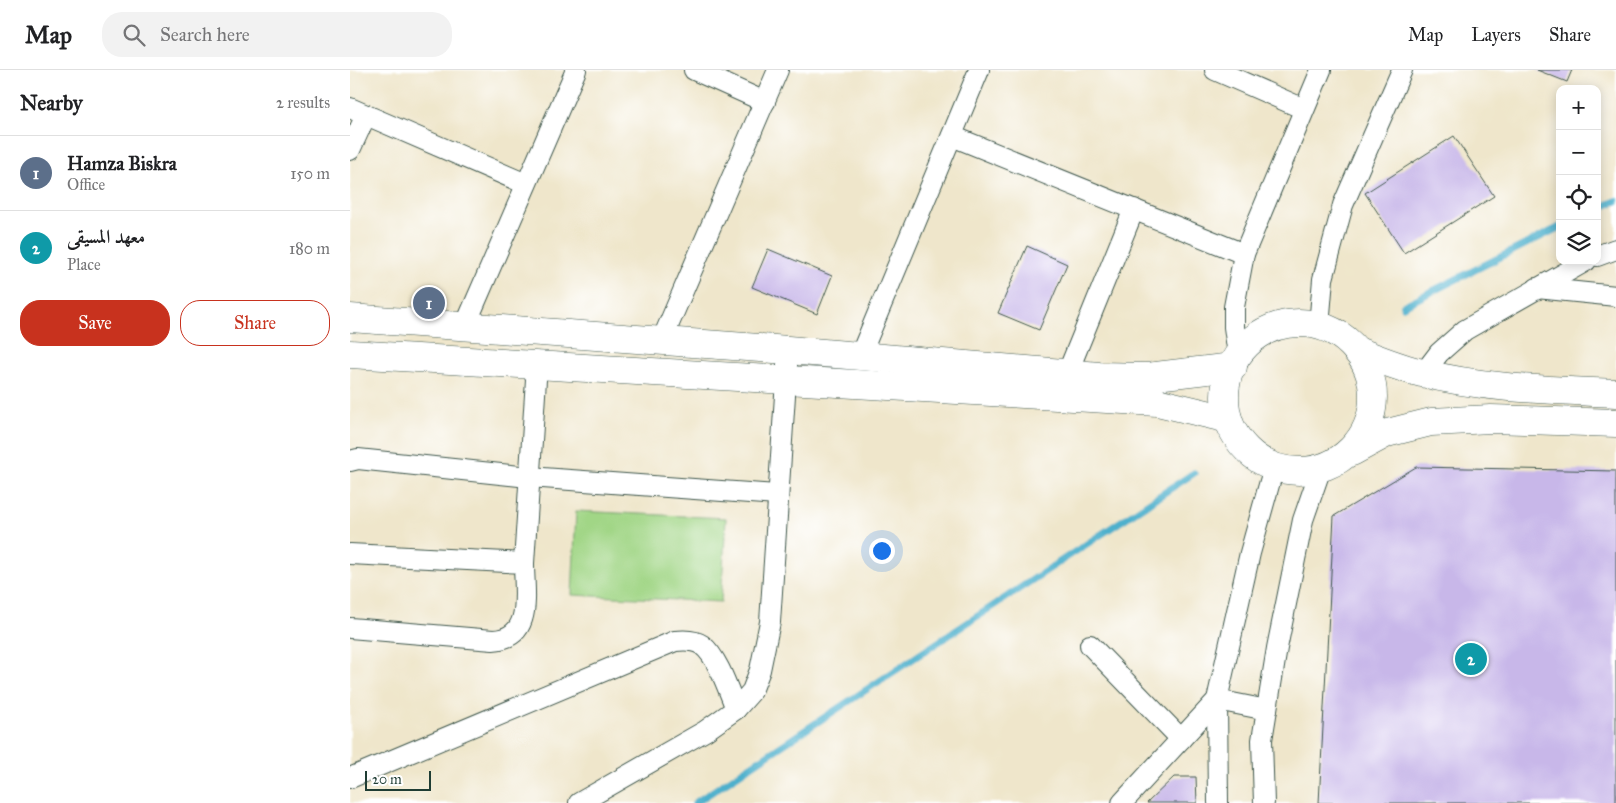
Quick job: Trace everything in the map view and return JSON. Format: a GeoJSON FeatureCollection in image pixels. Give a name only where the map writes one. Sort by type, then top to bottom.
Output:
{"type":"FeatureCollection","features":[{"type":"Feature","properties":{"kind":"street"},"geometry":{"type":"LineString","coordinates":[[465,326],[576,70]]}},
{"type":"Feature","properties":{"kind":"street"},"geometry":{"type":"LineString","coordinates":[[694,70],[765,102]]}},
{"type":"Feature","properties":{"kind":"street"},"geometry":{"type":"LineString","coordinates":[[662,340],[778,70]]}},
{"type":"Feature","properties":{"kind":"street"},"geometry":{"type":"LineString","coordinates":[[860,356],[979,70]]}},
{"type":"Feature","properties":{"kind":"street"},"geometry":{"type":"LineString","coordinates":[[1215,70],[1304,109]]}},
{"type":"Feature","properties":{"kind":"street"},"geometry":{"type":"LineString","coordinates":[[1235,361],[1234,308],[1244,254],[1321,70]]}},
{"type":"Feature","properties":{"kind":"street"},"geometry":{"type":"LineString","coordinates":[[1319,326],[1323,279],[1343,205],[1402,70]]}},
{"type":"Feature","properties":{"kind":"street"},"geometry":{"type":"LineString","coordinates":[[350,150],[358,112],[526,184]]}},
{"type":"Feature","properties":{"kind":"street"},"geometry":{"type":"LineString","coordinates":[[952,136],[1244,254]]}},
{"type":"Feature","properties":{"kind":"street"},"geometry":{"type":"LineString","coordinates":[[1067,374],[1134,209]]}},
{"type":"Feature","properties":{"kind":"street"},"geometry":{"type":"LineString","coordinates":[[1601,255],[1616,249]]}},
{"type":"Feature","properties":{"kind":"street"},"geometry":{"type":"LineString","coordinates":[[1423,374],[1439,353],[1465,330],[1579,265]]}},
{"type":"Feature","properties":{"kind":"street"},"geometry":{"type":"LineString","coordinates":[[1537,288],[1616,296]]}},
{"type":"Feature","properties":{"kind":"street"},"geometry":{"type":"LineString","coordinates":[[350,318],[662,340],[1067,374],[1147,377],[1235,361]]}},
{"type":"Feature","properties":{"kind":"street"},"geometry":{"type":"LineString","coordinates":[[1264,803],[1262,740],[1277,648],[1303,520],[1331,463],[1359,441],[1370,419],[1374,396],[1370,372],[1357,351],[1340,335],[1319,326],[1296,323],[1274,328],[1254,338],[1235,361],[1228,375],[1225,397],[1228,418],[1238,438],[1254,456],[1274,467],[1298,471],[1331,463],[1386,433],[1431,422],[1491,419],[1616,423]]}},
{"type":"Feature","properties":{"kind":"street"},"geometry":{"type":"LineString","coordinates":[[579,803],[705,730],[736,709],[752,691],[760,670],[770,622],[788,350]]}},
{"type":"Feature","properties":{"kind":"street"},"geometry":{"type":"LineString","coordinates":[[1357,351],[1423,374],[1512,387],[1616,393]]}},
{"type":"Feature","properties":{"kind":"street"},"geometry":{"type":"LineString","coordinates":[[350,354],[1157,402],[1228,418]]}},
{"type":"Feature","properties":{"kind":"street"},"geometry":{"type":"LineString","coordinates":[[350,628],[493,640],[506,638],[518,629],[522,620],[537,364]]}},
{"type":"Feature","properties":{"kind":"street"},"geometry":{"type":"LineString","coordinates":[[353,457],[529,477],[777,495]]}},
{"type":"Feature","properties":{"kind":"street"},"geometry":{"type":"LineString","coordinates":[[1218,803],[1218,700],[1250,553],[1274,467]]}},
{"type":"Feature","properties":{"kind":"street"},"geometry":{"type":"LineString","coordinates":[[350,554],[524,563]]}},
{"type":"Feature","properties":{"kind":"street"},"geometry":{"type":"LineString","coordinates":[[350,778],[675,641],[692,641],[703,646],[712,657],[736,709]]}},
{"type":"Feature","properties":{"kind":"street"},"geometry":{"type":"LineString","coordinates":[[1090,645],[1181,739]]}},
{"type":"Feature","properties":{"kind":"street"},"geometry":{"type":"LineString","coordinates":[[1218,700],[1267,710]]}},
{"type":"Feature","properties":{"kind":"street"},"geometry":{"type":"LineString","coordinates":[[1122,803],[1218,700]]}},
{"type":"Feature","properties":{"kind":"green space"},"geometry":{"type":"Polygon","coordinates":[[[576,511],[726,518],[721,602],[572,595],[576,511]]]}},
{"type":"Feature","properties":{"kind":"building"},"geometry":{"type":"Polygon","coordinates":[[[1537,70],[1572,70],[1567,82],[1537,70]]]}},
{"type":"Feature","properties":{"kind":"building"},"geometry":{"type":"Polygon","coordinates":[[[1454,136],[1494,196],[1404,253],[1365,193],[1454,136]]]}},
{"type":"Feature","properties":{"kind":"building"},"geometry":{"type":"Polygon","coordinates":[[[1027,246],[1067,264],[1039,330],[998,313],[1027,246]]]}},
{"type":"Feature","properties":{"kind":"building"},"geometry":{"type":"Polygon","coordinates":[[[768,249],[832,276],[817,314],[752,287],[768,249]]]}},
{"type":"Feature","properties":{"kind":"building"},"geometry":{"type":"Polygon","coordinates":[[[1416,467],[1616,471],[1616,803],[1319,803],[1334,516],[1416,467]]]}},
{"type":"Feature","properties":{"kind":"building"},"geometry":{"type":"Polygon","coordinates":[[[1174,777],[1196,777],[1197,803],[1147,803],[1174,777]]]}},
{"type":"Feature","properties":{"kind":"waterway"},"geometry":{"type":"LineString","coordinates":[[1601,207],[1616,201]]}},
{"type":"Feature","properties":{"kind":"waterway"},"geometry":{"type":"LineString","coordinates":[[1403,306],[1556,229]]}},
{"type":"Feature","properties":{"kind":"waterway"},"geometry":{"type":"LineString","coordinates":[[695,803],[1194,473]]}},
{"type":"Feature","properties":{"kind":"place","name":"Hamza Biskra"},"geometry":{"type":"Point","coordinates":[429,303]}},
{"type":"Feature","properties":{"kind":"place","name":"معهد المسيقى"},"geometry":{"type":"Point","coordinates":[1471,659]}}]}
